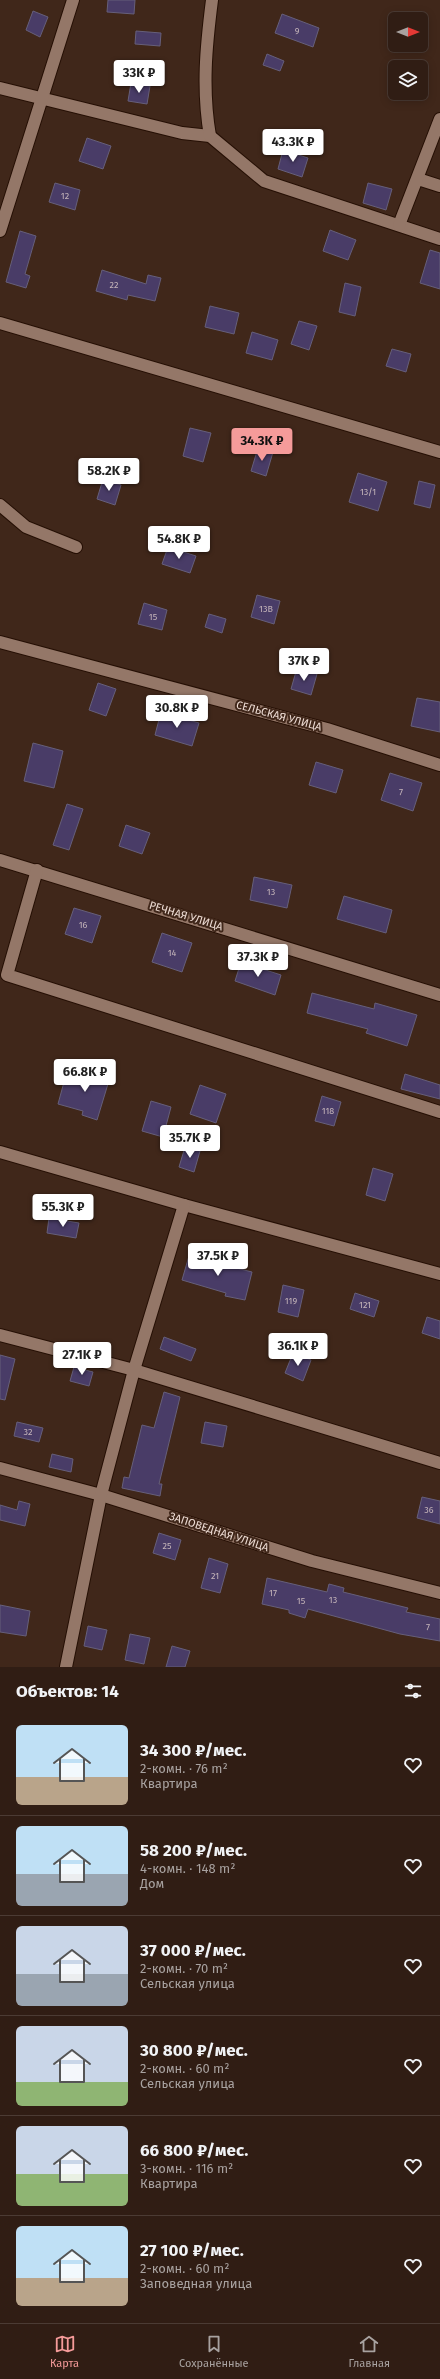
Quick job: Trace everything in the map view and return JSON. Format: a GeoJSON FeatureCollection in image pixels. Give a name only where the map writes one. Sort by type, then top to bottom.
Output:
{"type":"FeatureCollection","features":[{"type":"Feature","properties":{"kind":"street"},"geometry":{"type":"LineString","coordinates":[[0,231],[73,0]]}},
{"type":"Feature","properties":{"kind":"street"},"geometry":{"type":"LineString","coordinates":[[210,136],[207,115],[204,65],[212,0]]}},
{"type":"Feature","properties":{"kind":"street"},"geometry":{"type":"LineString","coordinates":[[0,88],[182,133],[210,136],[264,182],[440,239]]}},
{"type":"Feature","properties":{"kind":"street"},"geometry":{"type":"LineString","coordinates":[[399,225],[440,119]]}},
{"type":"Feature","properties":{"kind":"street"},"geometry":{"type":"LineString","coordinates":[[418,179],[440,186]]}},
{"type":"Feature","properties":{"kind":"street"},"geometry":{"type":"LineString","coordinates":[[0,323],[440,452]]}},
{"type":"Feature","properties":{"kind":"street"},"geometry":{"type":"LineString","coordinates":[[0,506],[26,527],[76,547]]}},
{"type":"Feature","properties":{"kind":"street","name":"СЕЛЬСКАЯ УЛИЦА"},"geometry":{"type":"LineString","coordinates":[[0,642],[327,729],[440,766]]}},
{"type":"Feature","properties":{"kind":"street","name":"РЕЧНАЯ УЛИЦА"},"geometry":{"type":"LineString","coordinates":[[0,860],[37,870],[440,995]]}},
{"type":"Feature","properties":{"kind":"street"},"geometry":{"type":"LineString","coordinates":[[37,870],[8,975],[440,1112]]}},
{"type":"Feature","properties":{"kind":"street"},"geometry":{"type":"LineString","coordinates":[[0,1152],[184,1206],[440,1274]]}},
{"type":"Feature","properties":{"kind":"street"},"geometry":{"type":"LineString","coordinates":[[66,1667],[101,1495],[134,1370],[184,1206]]}},
{"type":"Feature","properties":{"kind":"street"},"geometry":{"type":"LineString","coordinates":[[0,1335],[134,1370],[440,1463]]}},
{"type":"Feature","properties":{"kind":"street","name":"ЗАПОВЕДНАЯ УЛИЦА"},"geometry":{"type":"LineString","coordinates":[[0,1468],[101,1495],[312,1562],[440,1593]]}},
{"type":"Feature","properties":{"kind":"building"},"geometry":{"type":"Polygon","coordinates":[[[108,0],[135,0],[134,14],[107,12],[108,0]]]}},
{"type":"Feature","properties":{"kind":"building"},"geometry":{"type":"Polygon","coordinates":[[[33,11],[48,17],[40,37],[26,30],[33,11]]]}},
{"type":"Feature","properties":{"kind":"building"},"geometry":{"type":"Polygon","coordinates":[[[282,14],[319,28],[313,47],[275,33],[282,14]]]}},
{"type":"Feature","properties":{"kind":"building"},"geometry":{"type":"Polygon","coordinates":[[[136,31],[161,33],[160,46],[135,44],[136,31]]]}},
{"type":"Feature","properties":{"kind":"building"},"geometry":{"type":"Polygon","coordinates":[[[267,54],[284,61],[280,71],[263,65],[267,54]]]}},
{"type":"Feature","properties":{"kind":"building"},"geometry":{"type":"Polygon","coordinates":[[[131,83],[150,86],[147,104],[128,101],[131,83]]]}},
{"type":"Feature","properties":{"kind":"building"},"geometry":{"type":"Polygon","coordinates":[[[87,138],[111,146],[103,169],[79,161],[87,138]]]}},
{"type":"Feature","properties":{"kind":"building"},"geometry":{"type":"Polygon","coordinates":[[[283,150],[308,158],[302,177],[278,169],[283,150]]]}},
{"type":"Feature","properties":{"kind":"building"},"geometry":{"type":"Polygon","coordinates":[[[55,183],[80,190],[75,210],[49,202],[55,183]]]}},
{"type":"Feature","properties":{"kind":"building"},"geometry":{"type":"Polygon","coordinates":[[[368,183],[392,189],[386,210],[363,203],[368,183]]]}},
{"type":"Feature","properties":{"kind":"building"},"geometry":{"type":"Polygon","coordinates":[[[330,230],[356,240],[348,260],[323,251],[330,230]]]}},
{"type":"Feature","properties":{"kind":"building"},"geometry":{"type":"Polygon","coordinates":[[[20,231],[36,236],[25,274],[30,276],[26,288],[6,282],[20,231]]]}},
{"type":"Feature","properties":{"kind":"building"},"geometry":{"type":"Polygon","coordinates":[[[430,250],[440,253],[440,289],[420,283],[430,250]]]}},
{"type":"Feature","properties":{"kind":"building"},"geometry":{"type":"Polygon","coordinates":[[[102,270],[146,284],[148,275],[161,278],[155,301],[128,295],[127,300],[96,291],[102,270]]]}},
{"type":"Feature","properties":{"kind":"building"},"geometry":{"type":"Polygon","coordinates":[[[345,283],[361,287],[355,316],[339,312],[345,283]]]}},
{"type":"Feature","properties":{"kind":"building"},"geometry":{"type":"Polygon","coordinates":[[[210,306],[239,313],[234,334],[205,327],[210,306]]]}},
{"type":"Feature","properties":{"kind":"building"},"geometry":{"type":"Polygon","coordinates":[[[299,321],[317,326],[309,350],[291,344],[299,321]]]}},
{"type":"Feature","properties":{"kind":"building"},"geometry":{"type":"Polygon","coordinates":[[[252,332],[278,340],[272,360],[246,353],[252,332]]]}},
{"type":"Feature","properties":{"kind":"building"},"geometry":{"type":"Polygon","coordinates":[[[392,349],[411,354],[406,372],[386,366],[392,349]]]}},
{"type":"Feature","properties":{"kind":"building"},"geometry":{"type":"Polygon","coordinates":[[[190,428],[211,433],[203,462],[183,456],[190,428]]]}},
{"type":"Feature","properties":{"kind":"building"},"geometry":{"type":"Polygon","coordinates":[[[258,448],[273,452],[266,476],[251,471],[258,448]]]}},
{"type":"Feature","properties":{"kind":"building"},"geometry":{"type":"Polygon","coordinates":[[[358,473],[387,482],[378,511],[349,502],[358,473]]]}},
{"type":"Feature","properties":{"kind":"building"},"geometry":{"type":"Polygon","coordinates":[[[103,479],[121,485],[115,505],[97,499],[103,479]]]}},
{"type":"Feature","properties":{"kind":"building"},"geometry":{"type":"Polygon","coordinates":[[[419,481],[435,485],[430,508],[414,504],[419,481]]]}},
{"type":"Feature","properties":{"kind":"building"},"geometry":{"type":"Polygon","coordinates":[[[168,547],[196,556],[190,573],[162,564],[168,547]]]}},
{"type":"Feature","properties":{"kind":"building"},"geometry":{"type":"Polygon","coordinates":[[[257,595],[280,601],[274,624],[251,617],[257,595]]]}},
{"type":"Feature","properties":{"kind":"building"},"geometry":{"type":"Polygon","coordinates":[[[144,603],[167,610],[162,630],[138,624],[144,603]]]}},
{"type":"Feature","properties":{"kind":"building"},"geometry":{"type":"Polygon","coordinates":[[[209,614],[226,619],[222,633],[205,627],[209,614]]]}},
{"type":"Feature","properties":{"kind":"building"},"geometry":{"type":"Polygon","coordinates":[[[297,668],[317,674],[311,695],[291,689],[297,668]]]}},
{"type":"Feature","properties":{"kind":"building"},"geometry":{"type":"Polygon","coordinates":[[[98,683],[116,689],[106,716],[89,710],[98,683]]]}},
{"type":"Feature","properties":{"kind":"building"},"geometry":{"type":"Polygon","coordinates":[[[417,698],[440,702],[440,732],[411,726],[417,698]]]}},
{"type":"Feature","properties":{"kind":"building"},"geometry":{"type":"Polygon","coordinates":[[[161,712],[199,723],[192,746],[155,735],[161,712]]]}},
{"type":"Feature","properties":{"kind":"building"},"geometry":{"type":"Polygon","coordinates":[[[33,743],[63,751],[54,788],[24,781],[33,743]]]}},
{"type":"Feature","properties":{"kind":"building"},"geometry":{"type":"Polygon","coordinates":[[[316,762],[343,770],[336,793],[309,785],[316,762]]]}},
{"type":"Feature","properties":{"kind":"building"},"geometry":{"type":"Polygon","coordinates":[[[390,773],[422,783],[413,811],[381,800],[390,773]]]}},
{"type":"Feature","properties":{"kind":"building"},"geometry":{"type":"Polygon","coordinates":[[[67,804],[83,809],[69,850],[53,845],[67,804]]]}},
{"type":"Feature","properties":{"kind":"building"},"geometry":{"type":"Polygon","coordinates":[[[126,825],[150,833],[142,854],[119,846],[126,825]]]}},
{"type":"Feature","properties":{"kind":"building"},"geometry":{"type":"Polygon","coordinates":[[[254,877],[292,885],[287,908],[250,900],[254,877]]]}},
{"type":"Feature","properties":{"kind":"building"},"geometry":{"type":"Polygon","coordinates":[[[344,896],[392,910],[386,933],[337,919],[344,896]]]}},
{"type":"Feature","properties":{"kind":"building"},"geometry":{"type":"Polygon","coordinates":[[[74,908],[101,916],[92,943],[65,934],[74,908]]]}},
{"type":"Feature","properties":{"kind":"building"},"geometry":{"type":"Polygon","coordinates":[[[162,933],[192,943],[182,972],[152,962],[162,933]]]}},
{"type":"Feature","properties":{"kind":"building"},"geometry":{"type":"Polygon","coordinates":[[[241,962],[281,975],[275,995],[235,981],[241,962]]]}},
{"type":"Feature","properties":{"kind":"building"},"geometry":{"type":"Polygon","coordinates":[[[312,993],[374,1009],[375,1003],[417,1015],[407,1046],[366,1033],[368,1029],[307,1013],[312,993]]]}},
{"type":"Feature","properties":{"kind":"building"},"geometry":{"type":"Polygon","coordinates":[[[96,1069],[111,1074],[97,1120],[82,1115],[83,1111],[58,1104],[67,1071],[93,1078],[96,1069]]]}},
{"type":"Feature","properties":{"kind":"building"},"geometry":{"type":"Polygon","coordinates":[[[405,1074],[440,1085],[440,1099],[401,1089],[405,1074]]]}},
{"type":"Feature","properties":{"kind":"building"},"geometry":{"type":"Polygon","coordinates":[[[200,1085],[226,1094],[216,1123],[190,1114],[200,1085]]]}},
{"type":"Feature","properties":{"kind":"building"},"geometry":{"type":"Polygon","coordinates":[[[322,1096],[341,1102],[334,1126],[315,1121],[322,1096]]]}},
{"type":"Feature","properties":{"kind":"building"},"geometry":{"type":"Polygon","coordinates":[[[151,1101],[171,1107],[163,1137],[142,1131],[151,1101]]]}},
{"type":"Feature","properties":{"kind":"building"},"geometry":{"type":"Polygon","coordinates":[[[185,1147],[200,1151],[194,1172],[179,1167],[185,1147]]]}},
{"type":"Feature","properties":{"kind":"building"},"geometry":{"type":"Polygon","coordinates":[[[373,1168],[393,1174],[385,1201],[366,1195],[373,1168]]]}},
{"type":"Feature","properties":{"kind":"building"},"geometry":{"type":"Polygon","coordinates":[[[49,1218],[79,1223],[76,1238],[47,1233],[49,1218]]]}},
{"type":"Feature","properties":{"kind":"building"},"geometry":{"type":"Polygon","coordinates":[[[189,1256],[252,1272],[245,1300],[225,1296],[226,1293],[182,1280],[189,1256]]]}},
{"type":"Feature","properties":{"kind":"building"},"geometry":{"type":"Polygon","coordinates":[[[283,1285],[304,1290],[298,1317],[278,1312],[283,1285]]]}},
{"type":"Feature","properties":{"kind":"building"},"geometry":{"type":"Polygon","coordinates":[[[355,1293],[379,1301],[374,1317],[350,1309],[355,1293]]]}},
{"type":"Feature","properties":{"kind":"building"},"geometry":{"type":"Polygon","coordinates":[[[427,1317],[440,1321],[440,1339],[422,1333],[427,1317]]]}},
{"type":"Feature","properties":{"kind":"building"},"geometry":{"type":"Polygon","coordinates":[[[164,1337],[196,1349],[191,1361],[160,1349],[164,1337]]]}},
{"type":"Feature","properties":{"kind":"building"},"geometry":{"type":"Polygon","coordinates":[[[293,1353],[311,1360],[303,1381],[285,1373],[293,1353]]]}},
{"type":"Feature","properties":{"kind":"building"},"geometry":{"type":"Polygon","coordinates":[[[0,1355],[15,1359],[5,1400],[0,1399],[0,1355]]]}},
{"type":"Feature","properties":{"kind":"building"},"geometry":{"type":"Polygon","coordinates":[[[74,1367],[93,1372],[89,1386],[70,1381],[74,1367]]]}},
{"type":"Feature","properties":{"kind":"building"},"geometry":{"type":"Polygon","coordinates":[[[164,1392],[180,1397],[159,1484],[162,1484],[160,1496],[122,1488],[124,1477],[129,1478],[142,1425],[154,1428],[164,1392]]]}},
{"type":"Feature","properties":{"kind":"building"},"geometry":{"type":"Polygon","coordinates":[[[17,1422],[43,1428],[39,1442],[14,1436],[17,1422]]]}},
{"type":"Feature","properties":{"kind":"building"},"geometry":{"type":"Polygon","coordinates":[[[205,1422],[227,1426],[223,1447],[201,1443],[205,1422]]]}},
{"type":"Feature","properties":{"kind":"building"},"geometry":{"type":"Polygon","coordinates":[[[52,1454],[73,1459],[71,1472],[49,1467],[52,1454]]]}},
{"type":"Feature","properties":{"kind":"building"},"geometry":{"type":"Polygon","coordinates":[[[422,1497],[440,1501],[440,1524],[417,1518],[422,1497]]]}},
{"type":"Feature","properties":{"kind":"building"},"geometry":{"type":"Polygon","coordinates":[[[19,1501],[30,1504],[25,1526],[0,1520],[0,1505],[17,1510],[19,1501]]]}},
{"type":"Feature","properties":{"kind":"building"},"geometry":{"type":"Polygon","coordinates":[[[159,1533],[181,1540],[175,1560],[153,1553],[159,1533]]]}},
{"type":"Feature","properties":{"kind":"building"},"geometry":{"type":"Polygon","coordinates":[[[209,1558],[228,1564],[220,1593],[201,1588],[209,1558]]]}},
{"type":"Feature","properties":{"kind":"building"},"geometry":{"type":"Polygon","coordinates":[[[267,1578],[327,1592],[329,1584],[344,1588],[343,1592],[408,1608],[406,1612],[440,1619],[440,1641],[400,1634],[308,1609],[305,1618],[289,1613],[289,1610],[262,1604],[267,1578]]]}},
{"type":"Feature","properties":{"kind":"building"},"geometry":{"type":"Polygon","coordinates":[[[0,1605],[30,1611],[26,1636],[0,1632],[0,1605]]]}},
{"type":"Feature","properties":{"kind":"building"},"geometry":{"type":"Polygon","coordinates":[[[88,1626],[107,1630],[102,1650],[84,1646],[88,1626]]]}},
{"type":"Feature","properties":{"kind":"building"},"geometry":{"type":"Polygon","coordinates":[[[130,1634],[150,1638],[144,1664],[125,1660],[130,1634]]]}},
{"type":"Feature","properties":{"kind":"building"},"geometry":{"type":"Polygon","coordinates":[[[172,1646],[190,1651],[185,1667],[166,1667],[172,1646]]]}}]}
